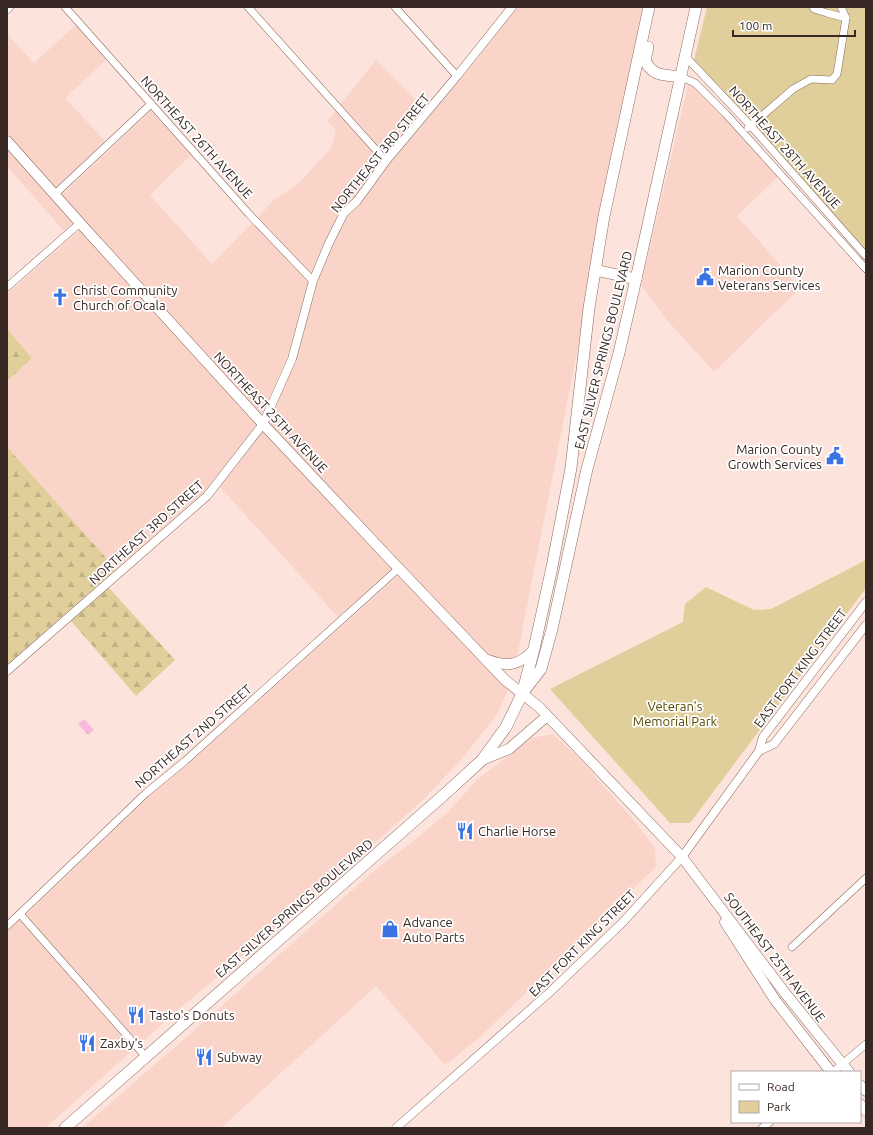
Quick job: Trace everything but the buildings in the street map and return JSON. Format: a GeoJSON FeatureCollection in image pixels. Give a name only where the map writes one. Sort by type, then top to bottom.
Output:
{"type":"FeatureCollection","features":[{"type":"Feature","properties":{"kind":"main road","name":"EAST SILVER SPRINGS BOULEVARD"},"geometry":{"type":"LineString","coordinates":[[65,1128],[446,793],[482,760],[506,727],[522,694],[534,649],[552,567],[571,468],[584,346],[595,270],[618,148],[650,7]]}},
{"type":"Feature","properties":{"kind":"main road"},"geometry":{"type":"LineString","coordinates":[[655,7],[645,61],[649,68],[655,73],[681,77]]}},
{"type":"Feature","properties":{"kind":"main road","name":"EAST SILVER SPRINGS BOULEVARD"},"geometry":{"type":"LineString","coordinates":[[522,694],[541,669],[552,629],[587,469],[612,382],[696,7]]}},
{"type":"Feature","properties":{"kind":"main road","name":"NORTHEAST 25TH AVENUE"},"geometry":{"type":"LineString","coordinates":[[7,141],[54,195],[263,424],[506,680],[522,694]]}},
{"type":"Feature","properties":{"kind":"main road"},"geometry":{"type":"LineString","coordinates":[[595,270],[636,278]]}},
{"type":"Feature","properties":{"kind":"main road"},"geometry":{"type":"LineString","coordinates":[[486,659],[506,665],[519,662],[528,656],[534,649]]}},
{"type":"Feature","properties":{"kind":"main road","name":"SOUTHEAST 25TH AVENUE"},"geometry":{"type":"LineString","coordinates":[[522,694],[539,707],[682,857],[845,1068]]}},
{"type":"Feature","properties":{"kind":"main road"},"geometry":{"type":"LineString","coordinates":[[482,760],[509,749],[547,716]]}},
{"type":"Feature","properties":{"kind":"main road","name":"SOUTHEAST 25TH AVENUE"},"geometry":{"type":"LineString","coordinates":[[682,857],[775,1000],[831,1071]]}},
{"type":"Feature","properties":{"kind":"street"},"geometry":{"type":"LineString","coordinates":[[7,10],[10,7]]}},
{"type":"Feature","properties":{"kind":"street","name":"NORTHEAST 26TH AVENUE"},"geometry":{"type":"LineString","coordinates":[[65,7],[249,214],[313,281]]}},
{"type":"Feature","properties":{"kind":"street"},"geometry":{"type":"LineString","coordinates":[[248,7],[386,161]]}},
{"type":"Feature","properties":{"kind":"street"},"geometry":{"type":"LineString","coordinates":[[395,7],[457,76]]}},
{"type":"Feature","properties":{"kind":"street","name":"NORTHEAST 3RD STREET"},"geometry":{"type":"LineString","coordinates":[[7,671],[207,496],[263,424],[292,359],[313,281],[329,243],[344,213],[357,201],[386,161],[512,7]]}},
{"type":"Feature","properties":{"kind":"street"},"geometry":{"type":"LineString","coordinates":[[813,7],[814,9],[826,13],[846,18]]}},
{"type":"Feature","properties":{"kind":"street"},"geometry":{"type":"LineString","coordinates":[[743,133],[793,89],[811,79],[832,80],[836,74],[846,18],[841,7]]}},
{"type":"Feature","properties":{"kind":"street","name":"NORTHEAST 28TH AVENUE"},"geometry":{"type":"LineString","coordinates":[[685,56],[751,126],[866,256]]}},
{"type":"Feature","properties":{"kind":"street","name":"NORTHEAST 28TH AVENUE"},"geometry":{"type":"LineString","coordinates":[[681,77],[695,83],[743,133],[866,269]]}},
{"type":"Feature","properties":{"kind":"street"},"geometry":{"type":"LineString","coordinates":[[54,195],[151,104]]}},
{"type":"Feature","properties":{"kind":"street"},"geometry":{"type":"LineString","coordinates":[[7,287],[80,223]]}},
{"type":"Feature","properties":{"kind":"street","name":"NORTHEAST 2ND STREET"},"geometry":{"type":"LineString","coordinates":[[7,926],[146,793],[185,761],[399,568]]}},
{"type":"Feature","properties":{"kind":"street","name":"EAST FORT KING STREET"},"geometry":{"type":"LineString","coordinates":[[396,1128],[550,992],[622,922],[682,857],[759,751],[762,737],[866,602]]}},
{"type":"Feature","properties":{"kind":"street","name":"EAST FORT KING STREET"},"geometry":{"type":"LineString","coordinates":[[759,751],[774,744],[866,625]]}},
{"type":"Feature","properties":{"kind":"street"},"geometry":{"type":"LineString","coordinates":[[792,947],[866,878]]}},
{"type":"Feature","properties":{"kind":"street"},"geometry":{"type":"LineString","coordinates":[[20,914],[146,1057]]}},
{"type":"Feature","properties":{"kind":"street"},"geometry":{"type":"LineString","coordinates":[[835,1071],[845,1068],[866,1044]]}},
{"type":"Feature","properties":{"kind":"shaded area"},"geometry":{"type":"Polygon","coordinates":[[[518,7],[645,7],[517,657],[506,660],[488,655],[268,423],[296,361],[317,284],[319,282],[318,281],[333,245],[348,216],[361,204],[390,164],[463,77],[518,7]]]}},
{"type":"Feature","properties":{"kind":"shaded area"},"geometry":{"type":"Polygon","coordinates":[[[76,25],[106,60],[65,98],[105,141],[54,189],[7,135],[7,34],[34,63],[76,25]]]}},
{"type":"Feature","properties":{"kind":"shaded area"},"geometry":{"type":"Polygon","coordinates":[[[376,60],[424,108],[386,154],[341,104],[376,60]]]}},
{"type":"Feature","properties":{"kind":"shaded area"},"geometry":{"type":"Polygon","coordinates":[[[688,85],[693,87],[723,117],[778,177],[737,216],[800,288],[714,372],[666,319],[641,285],[688,85]]]}},
{"type":"Feature","properties":{"kind":"shaded area"},"geometry":{"type":"Polygon","coordinates":[[[151,111],[191,155],[150,195],[212,264],[252,223],[308,282],[287,357],[261,416],[61,196],[151,111]]]}},
{"type":"Feature","properties":{"kind":"shaded area"},"geometry":{"type":"Polygon","coordinates":[[[336,111],[381,161],[354,198],[340,211],[325,240],[311,273],[258,217],[274,200],[299,183],[331,148],[336,130],[327,121],[336,111]]]}},
{"type":"Feature","properties":{"kind":"shaded area"},"geometry":{"type":"Polygon","coordinates":[[[7,148],[73,223],[64,231],[7,166],[7,148]]]}},
{"type":"Feature","properties":{"kind":"shaded area"},"geometry":{"type":"Polygon","coordinates":[[[80,230],[257,424],[204,492],[116,569],[7,447],[7,381],[32,358],[7,329],[7,294],[80,230]]]}},
{"type":"Feature","properties":{"kind":"shaded area"},"geometry":{"type":"Polygon","coordinates":[[[263,431],[393,568],[338,617],[220,487],[263,431]]]}},
{"type":"Feature","properties":{"kind":"shaded area"},"geometry":{"type":"Polygon","coordinates":[[[399,575],[481,660],[481,662],[484,663],[509,688],[496,716],[459,762],[422,801],[325,887],[179,1009],[140,1044],[26,915],[149,796],[188,764],[399,575]]]}},
{"type":"Feature","properties":{"kind":"shaded area"},"geometry":{"type":"Polygon","coordinates":[[[553,734],[577,756],[638,825],[655,849],[656,867],[478,1039],[445,1065],[376,986],[221,1128],[82,1128],[375,870],[448,812],[477,780],[531,738],[553,734]]]}},
{"type":"Feature","properties":{"kind":"shaded area"},"geometry":{"type":"Polygon","coordinates":[[[20,920],[134,1049],[45,1128],[7,1128],[7,932],[20,920]]]}},
{"type":"Feature","properties":{"kind":"green space"},"geometry":{"type":"Polygon","coordinates":[[[707,7],[866,7],[866,251],[694,60],[707,7]]]}},
{"type":"Feature","properties":{"kind":"green space"},"geometry":{"type":"Polygon","coordinates":[[[7,329],[32,358],[7,381],[7,329]]]}},
{"type":"Feature","properties":{"kind":"green space"},"geometry":{"type":"Polygon","coordinates":[[[7,447],[116,569],[7,665],[7,447]]]}},
{"type":"Feature","properties":{"kind":"green space","name":"Veteran's Memorial Park"},"geometry":{"type":"Polygon","coordinates":[[[866,560],[866,588],[690,823],[670,823],[550,689],[683,622],[685,604],[706,587],[754,610],[771,609],[866,560]]]}},
{"type":"Feature","properties":{"kind":"green space"},"geometry":{"type":"Polygon","coordinates":[[[109,588],[175,660],[136,696],[71,621],[109,588]]]}},
{"type":"Feature","properties":{"kind":"water"},"geometry":{"type":"Polygon","coordinates":[[[84,719],[94,730],[88,735],[78,724],[84,719]]]}},
{"type":"Feature","properties":{"kind":"place","name":"Marion County Veterans Services"},"geometry":{"type":"Point","coordinates":[705,277]}},
{"type":"Feature","properties":{"kind":"place","name":"Christ Community Church of Ocala"},"geometry":{"type":"Point","coordinates":[60,297]}},
{"type":"Feature","properties":{"kind":"place","name":"Marion County Growth Services"},"geometry":{"type":"Point","coordinates":[835,456]}},
{"type":"Feature","properties":{"kind":"place","name":"Charlie Horse"},"geometry":{"type":"Point","coordinates":[465,831]}},
{"type":"Feature","properties":{"kind":"place","name":"Advance Auto Parts"},"geometry":{"type":"Point","coordinates":[390,929]}},
{"type":"Feature","properties":{"kind":"place","name":"Tasto's Donuts"},"geometry":{"type":"Point","coordinates":[136,1015]}},
{"type":"Feature","properties":{"kind":"place","name":"Zaxby's"},"geometry":{"type":"Point","coordinates":[87,1043]}},
{"type":"Feature","properties":{"kind":"place","name":"Subway"},"geometry":{"type":"Point","coordinates":[204,1057]}}]}
